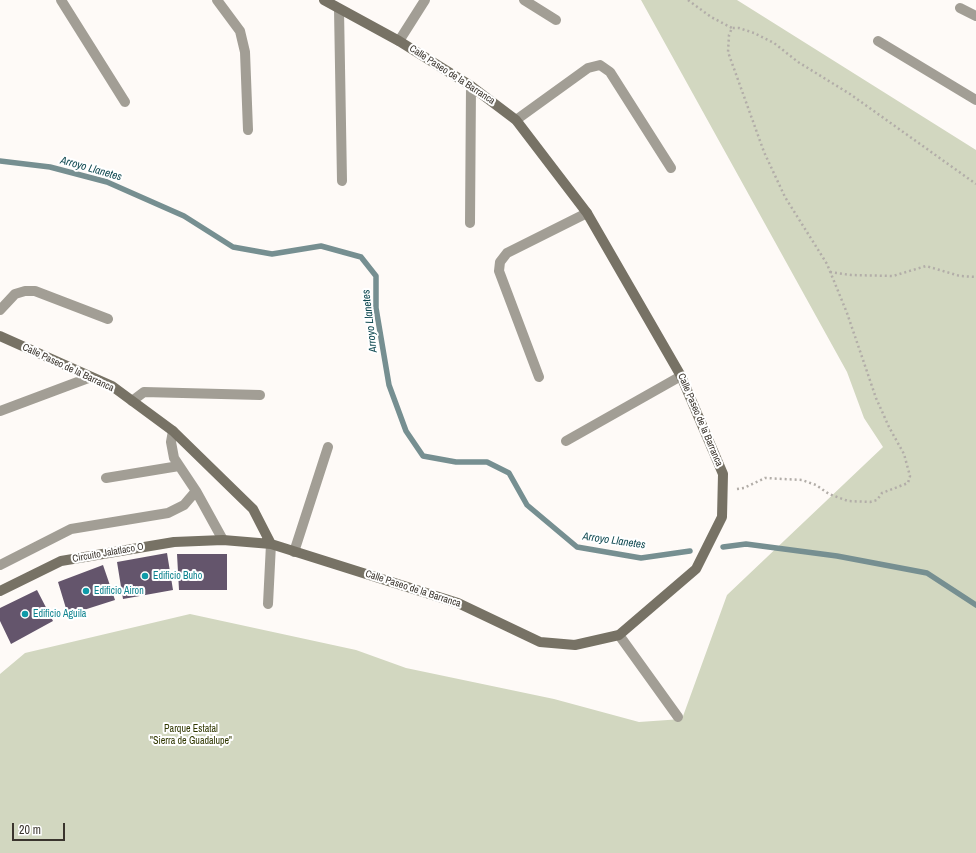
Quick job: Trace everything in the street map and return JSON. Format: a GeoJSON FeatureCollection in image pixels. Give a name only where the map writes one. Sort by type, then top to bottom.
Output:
{"type":"FeatureCollection","features":[{"type":"Feature","properties":{"kind":"street"},"geometry":{"type":"LineString","coordinates":[[61,0],[125,102]]}},
{"type":"Feature","properties":{"kind":"street"},"geometry":{"type":"LineString","coordinates":[[217,0],[240,31],[242,38],[245,52],[248,130]]}},
{"type":"Feature","properties":{"kind":"street","name":"Calle Paseo de la Barranca"},"geometry":{"type":"LineString","coordinates":[[223,540],[271,544],[458,603],[540,642],[575,645],[619,635],[696,570],[722,517],[723,474],[682,376],[587,213],[516,120],[471,86],[399,41],[324,0]]}},
{"type":"Feature","properties":{"kind":"street"},"geometry":{"type":"LineString","coordinates":[[399,41],[426,0]]}},
{"type":"Feature","properties":{"kind":"street"},"geometry":{"type":"LineString","coordinates":[[524,0],[556,20]]}},
{"type":"Feature","properties":{"kind":"street"},"geometry":{"type":"LineString","coordinates":[[960,8],[976,16]]}},
{"type":"Feature","properties":{"kind":"street"},"geometry":{"type":"LineString","coordinates":[[340,9],[342,181]]}},
{"type":"Feature","properties":{"kind":"street"},"geometry":{"type":"LineString","coordinates":[[878,41],[976,100]]}},
{"type":"Feature","properties":{"kind":"street"},"geometry":{"type":"LineString","coordinates":[[516,120],[588,68],[600,65],[610,72],[671,168]]}},
{"type":"Feature","properties":{"kind":"street"},"geometry":{"type":"LineString","coordinates":[[470,222],[471,86]]}},
{"type":"Feature","properties":{"kind":"street"},"geometry":{"type":"LineString","coordinates":[[539,376],[499,271],[500,262],[507,253],[587,213]]}},
{"type":"Feature","properties":{"kind":"street"},"geometry":{"type":"LineString","coordinates":[[0,310],[15,294],[25,291],[35,292],[108,319]]}},
{"type":"Feature","properties":{"kind":"street","name":"Calle Paseo de la Barranca"},"geometry":{"type":"LineString","coordinates":[[0,336],[112,386],[173,431],[253,509],[271,544]]}},
{"type":"Feature","properties":{"kind":"street"},"geometry":{"type":"LineString","coordinates":[[566,441],[682,376]]}},
{"type":"Feature","properties":{"kind":"street"},"geometry":{"type":"LineString","coordinates":[[0,411],[91,377]]}},
{"type":"Feature","properties":{"kind":"street"},"geometry":{"type":"LineString","coordinates":[[132,401],[144,392],[260,395]]}},
{"type":"Feature","properties":{"kind":"street"},"geometry":{"type":"LineString","coordinates":[[173,431],[171,448],[179,466],[196,491],[223,540]]}},
{"type":"Feature","properties":{"kind":"street"},"geometry":{"type":"LineString","coordinates":[[294,552],[328,447]]}},
{"type":"Feature","properties":{"kind":"street"},"geometry":{"type":"LineString","coordinates":[[106,478],[179,466]]}},
{"type":"Feature","properties":{"kind":"street"},"geometry":{"type":"LineString","coordinates":[[0,565],[71,529],[168,513],[184,505],[196,491]]}},
{"type":"Feature","properties":{"kind":"street","name":"Circuito Jalatlaco O"},"geometry":{"type":"LineString","coordinates":[[0,591],[61,561],[174,542],[223,540]]}},
{"type":"Feature","properties":{"kind":"street"},"geometry":{"type":"LineString","coordinates":[[268,604],[271,544]]}},
{"type":"Feature","properties":{"kind":"street"},"geometry":{"type":"LineString","coordinates":[[619,635],[678,716]]}},
{"type":"Feature","properties":{"kind":"path"},"geometry":{"type":"LineString","coordinates":[[688,0],[711,17],[732,28],[739,28],[754,32],[774,43],[798,62],[847,91],[976,184]]}},
{"type":"Feature","properties":{"kind":"path"},"geometry":{"type":"LineString","coordinates":[[723,489],[744,488],[765,478],[802,480],[816,485],[829,494],[848,501],[862,503],[877,500],[882,494],[908,483],[909,468],[904,454],[889,427],[876,398],[848,313],[830,272],[816,244],[785,197],[764,152],[728,52],[729,35],[732,28]]}},
{"type":"Feature","properties":{"kind":"path"},"geometry":{"type":"LineString","coordinates":[[830,272],[851,275],[893,276],[926,266],[960,276],[976,277]]}},
{"type":"Feature","properties":{"kind":"green space","name":"Parque Estatal \"Sierra de Guadalupe\""},"geometry":{"type":"Polygon","coordinates":[[[641,0],[737,0],[976,150],[976,853],[0,853],[0,674],[25,653],[190,614],[356,650],[406,668],[554,699],[639,722],[682,719],[727,595],[883,447],[864,418],[847,372],[641,0]]]}},
{"type":"Feature","properties":{"kind":"building","name":"Edificio Buho"},"geometry":{"type":"Polygon","coordinates":[[[167,553],[173,590],[123,599],[117,562],[167,553]]]}},
{"type":"Feature","properties":{"kind":"building"},"geometry":{"type":"Polygon","coordinates":[[[177,554],[227,554],[227,590],[179,590],[177,554]]]}},
{"type":"Feature","properties":{"kind":"building","name":"Edificio Airon"},"geometry":{"type":"Polygon","coordinates":[[[103,565],[115,600],[68,615],[58,582],[103,565]]]}},
{"type":"Feature","properties":{"kind":"building","name":"Edificio Aguila"},"geometry":{"type":"Polygon","coordinates":[[[37,590],[53,621],[11,644],[0,621],[0,608],[37,590]]]}},
{"type":"Feature","properties":{"kind":"waterway","name":"Arroyo Llanetes"},"geometry":{"type":"LineString","coordinates":[[0,161],[50,167],[107,182],[184,216],[233,247],[272,254],[321,246],[361,257],[376,276],[376,308],[389,385],[406,431],[423,456],[456,462],[487,462],[509,473],[527,505],[577,547],[641,558],[690,551]]}},
{"type":"Feature","properties":{"kind":"waterway","name":"Arroyo Llanetes"},"geometry":{"type":"LineString","coordinates":[[723,547],[746,544],[837,556],[927,573],[976,605]]}},
{"type":"Feature","properties":{"kind":"place","name":"Edificio Buho"},"geometry":{"type":"Point","coordinates":[145,576]}},
{"type":"Feature","properties":{"kind":"place","name":"Edificio Airon"},"geometry":{"type":"Point","coordinates":[86,591]}},
{"type":"Feature","properties":{"kind":"place","name":"Edificio Aguila"},"geometry":{"type":"Point","coordinates":[25,614]}}]}
